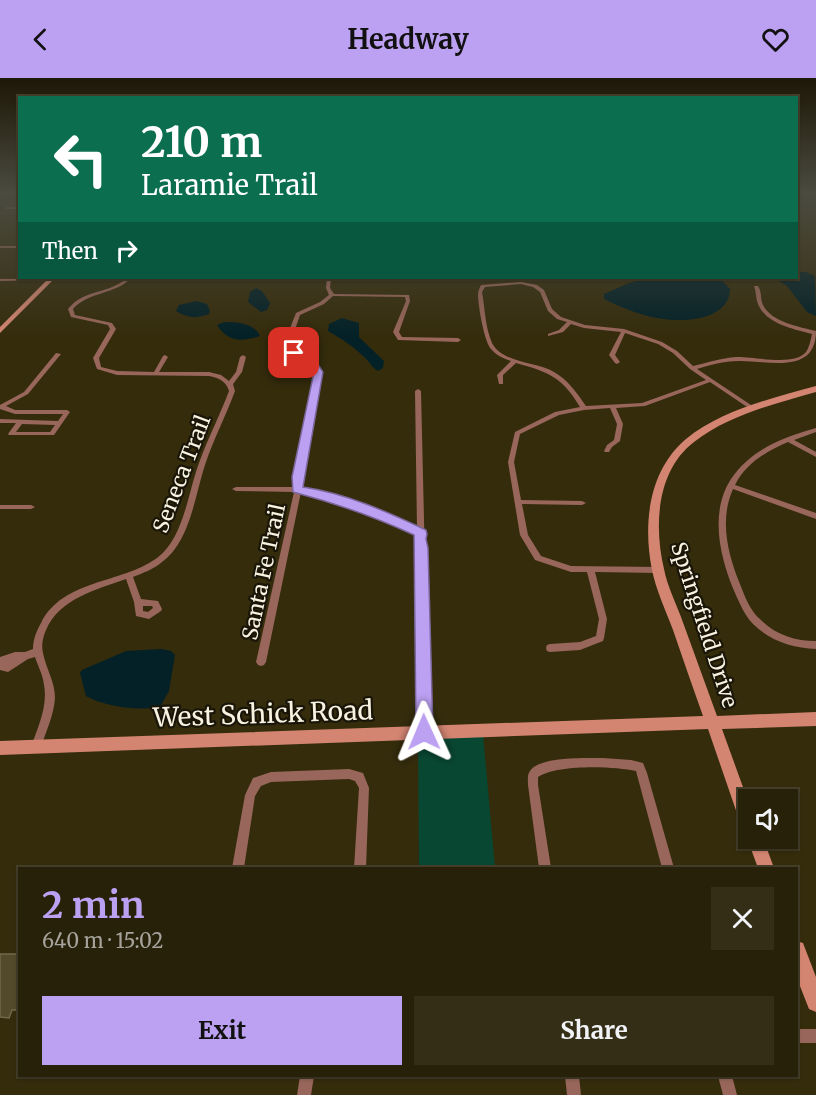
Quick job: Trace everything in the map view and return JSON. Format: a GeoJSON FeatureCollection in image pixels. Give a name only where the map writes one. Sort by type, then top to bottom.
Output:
{"type":"FeatureCollection","features":[{"type":"Feature","properties":{"kind":"street"},"geometry":{"type":"LineString","coordinates":[[0,246],[18,247]]}},
{"type":"Feature","properties":{"kind":"street"},"geometry":{"type":"LineString","coordinates":[[0,280],[26,279]]}},
{"type":"Feature","properties":{"kind":"street"},"geometry":{"type":"LineString","coordinates":[[0,331],[50,279]]}},
{"type":"Feature","properties":{"kind":"street"},"geometry":{"type":"LineString","coordinates":[[128,279],[118,287],[84,297],[70,309],[73,316],[110,324],[113,329],[96,358],[99,368],[117,373],[209,374],[219,376],[230,384]]}},
{"type":"Feature","properties":{"kind":"street"},"geometry":{"type":"LineString","coordinates":[[329,279],[328,288],[332,295],[405,296],[408,301],[396,332],[400,339],[458,340]]}},
{"type":"Feature","properties":{"kind":"street"},"geometry":{"type":"LineString","coordinates":[[584,408],[573,390],[561,379],[544,369],[515,361],[496,351],[489,340],[480,292],[483,286],[538,285],[549,310],[569,323],[624,331],[666,346],[692,368],[752,408]]}},
{"type":"Feature","properties":{"kind":"street"},"geometry":{"type":"LineString","coordinates":[[692,368],[735,359],[774,361],[796,359],[809,352],[815,333],[787,324],[769,314],[760,304],[758,289]]}},
{"type":"Feature","properties":{"kind":"street","name":"Santa Fe Trail"},"geometry":{"type":"LineString","coordinates":[[261,662],[298,489],[298,477],[318,372],[315,365],[291,351],[288,341],[298,314],[322,303],[332,295]]}},
{"type":"Feature","properties":{"kind":"street"},"geometry":{"type":"LineString","coordinates":[[550,335],[561,331],[569,323]]}},
{"type":"Feature","properties":{"kind":"street"},"geometry":{"type":"LineString","coordinates":[[617,362],[612,356],[624,331]]}},
{"type":"Feature","properties":{"kind":"street"},"geometry":{"type":"LineString","coordinates":[[20,422],[11,434],[52,434],[67,412],[15,412],[1,406],[26,393],[58,354]]}},
{"type":"Feature","properties":{"kind":"street"},"geometry":{"type":"LineString","coordinates":[[155,374],[165,357]]}},
{"type":"Feature","properties":{"kind":"street","name":"Seneca Trail"},"geometry":{"type":"LineString","coordinates":[[37,652],[38,638],[42,629],[50,615],[62,603],[77,593],[129,576],[160,560],[175,542],[210,441],[232,391],[230,384],[242,366],[243,357]]}},
{"type":"Feature","properties":{"kind":"street"},"geometry":{"type":"LineString","coordinates":[[501,383],[500,375],[515,361]]}},
{"type":"Feature","properties":{"kind":"street"},"geometry":{"type":"LineString","coordinates":[[658,570],[590,570],[560,567],[538,558],[524,536],[511,462],[517,433],[548,416],[584,408],[613,408],[658,401],[711,380]]}},
{"type":"Feature","properties":{"kind":"street","name":"Springfield Drive"},"geometry":{"type":"LineString","coordinates":[[738,795],[658,570],[653,541],[654,503],[660,482],[669,465],[684,446],[703,431],[733,414],[816,389]]}},
{"type":"Feature","properties":{"kind":"street"},"geometry":{"type":"LineString","coordinates":[[418,391],[424,732]]}},
{"type":"Feature","properties":{"kind":"street"},"geometry":{"type":"LineString","coordinates":[[607,451],[609,446],[617,441],[620,432],[613,408]]}},
{"type":"Feature","properties":{"kind":"street"},"geometry":{"type":"LineString","coordinates":[[0,421],[60,423]]}},
{"type":"Feature","properties":{"kind":"street"},"geometry":{"type":"LineString","coordinates":[[816,430],[788,439],[758,455],[743,468],[731,486],[723,512],[724,549],[731,575],[747,610],[766,630],[788,641],[816,645]]}},
{"type":"Feature","properties":{"kind":"street"},"geometry":{"type":"LineString","coordinates":[[788,439],[816,455]]}},
{"type":"Feature","properties":{"kind":"street"},"geometry":{"type":"LineString","coordinates":[[731,486],[816,516]]}},
{"type":"Feature","properties":{"kind":"street"},"geometry":{"type":"LineString","coordinates":[[236,489],[298,489],[317,493],[395,521],[421,534]]}},
{"type":"Feature","properties":{"kind":"street"},"geometry":{"type":"LineString","coordinates":[[519,501],[582,503]]}},
{"type":"Feature","properties":{"kind":"street"},"geometry":{"type":"LineString","coordinates":[[0,507],[31,507]]}},
{"type":"Feature","properties":{"kind":"street"},"geometry":{"type":"LineString","coordinates":[[549,648],[580,646],[600,638],[603,619],[590,570]]}},
{"type":"Feature","properties":{"kind":"street"},"geometry":{"type":"LineString","coordinates":[[129,576],[138,602]]}},
{"type":"Feature","properties":{"kind":"street"},"geometry":{"type":"LineString","coordinates":[[25,657],[37,652],[38,660],[46,672],[50,697],[48,713],[36,747]]}},
{"type":"Feature","properties":{"kind":"street","name":"West Schick Road"},"geometry":{"type":"LineString","coordinates":[[0,748],[816,718]]}},
{"type":"Feature","properties":{"kind":"street"},"geometry":{"type":"LineString","coordinates":[[545,867],[532,777],[542,768],[554,765],[624,762],[639,767],[668,867]]}},
{"type":"Feature","properties":{"kind":"street"},"geometry":{"type":"LineString","coordinates":[[238,867],[250,795],[256,782],[271,777],[349,774],[359,777],[364,788],[360,867]]}},
{"type":"Feature","properties":{"kind":"street"},"geometry":{"type":"LineString","coordinates":[[759,849],[766,867]]}},
{"type":"Feature","properties":{"kind":"street"},"geometry":{"type":"LineString","coordinates":[[798,955],[816,1002]]}},
{"type":"Feature","properties":{"kind":"street"},"geometry":{"type":"LineString","coordinates":[[798,1036],[816,1036]]}},
{"type":"Feature","properties":{"kind":"street"},"geometry":{"type":"LineString","coordinates":[[304,1095],[307,1077]]}},
{"type":"Feature","properties":{"kind":"street"},"geometry":{"type":"LineString","coordinates":[[572,1077],[574,1095]]}},
{"type":"Feature","properties":{"kind":"street"},"geometry":{"type":"LineString","coordinates":[[725,1077],[730,1095]]}},
{"type":"Feature","properties":{"kind":"green space"},"geometry":{"type":"Polygon","coordinates":[[[483,734],[495,867],[419,867],[418,736],[483,734]]]}},
{"type":"Feature","properties":{"kind":"water"},"geometry":{"type":"Polygon","coordinates":[[[798,272],[806,272],[815,276],[816,316],[807,312],[787,286],[776,279],[798,279],[798,272]]]}},
{"type":"Feature","properties":{"kind":"water"},"geometry":{"type":"Polygon","coordinates":[[[647,279],[721,279],[730,289],[728,300],[713,314],[691,319],[667,320],[650,317],[604,299],[604,294],[629,283],[647,279]]]}},
{"type":"Feature","properties":{"kind":"water"},"geometry":{"type":"Polygon","coordinates":[[[256,288],[262,291],[270,303],[267,310],[261,312],[248,302],[250,292],[256,288]]]}},
{"type":"Feature","properties":{"kind":"water"},"geometry":{"type":"Polygon","coordinates":[[[197,301],[207,304],[209,314],[192,317],[176,311],[179,305],[197,301]]]}},
{"type":"Feature","properties":{"kind":"water"},"geometry":{"type":"Polygon","coordinates":[[[342,318],[359,323],[359,337],[384,361],[383,368],[378,371],[356,349],[328,331],[329,324],[342,318]]]}},
{"type":"Feature","properties":{"kind":"water"},"geometry":{"type":"Polygon","coordinates":[[[224,322],[249,326],[254,328],[260,336],[241,340],[230,338],[217,325],[224,322]]]}},
{"type":"Feature","properties":{"kind":"water"},"geometry":{"type":"Polygon","coordinates":[[[162,649],[171,651],[175,655],[169,691],[160,707],[142,709],[122,707],[86,696],[80,673],[82,670],[126,651],[162,649]]]}},
{"type":"Feature","properties":{"kind":"building"},"geometry":{"type":"Polygon","coordinates":[[[0,954],[18,954],[18,1010],[12,1010],[9,1018],[0,1017],[0,954]]]}},
{"type":"Feature","properties":{"kind":"route"},"geometry":{"type":"LineString","coordinates":[[294,353],[318,369],[298,477],[298,489],[317,493],[395,521],[421,534],[419,539],[424,732]]}}]}
